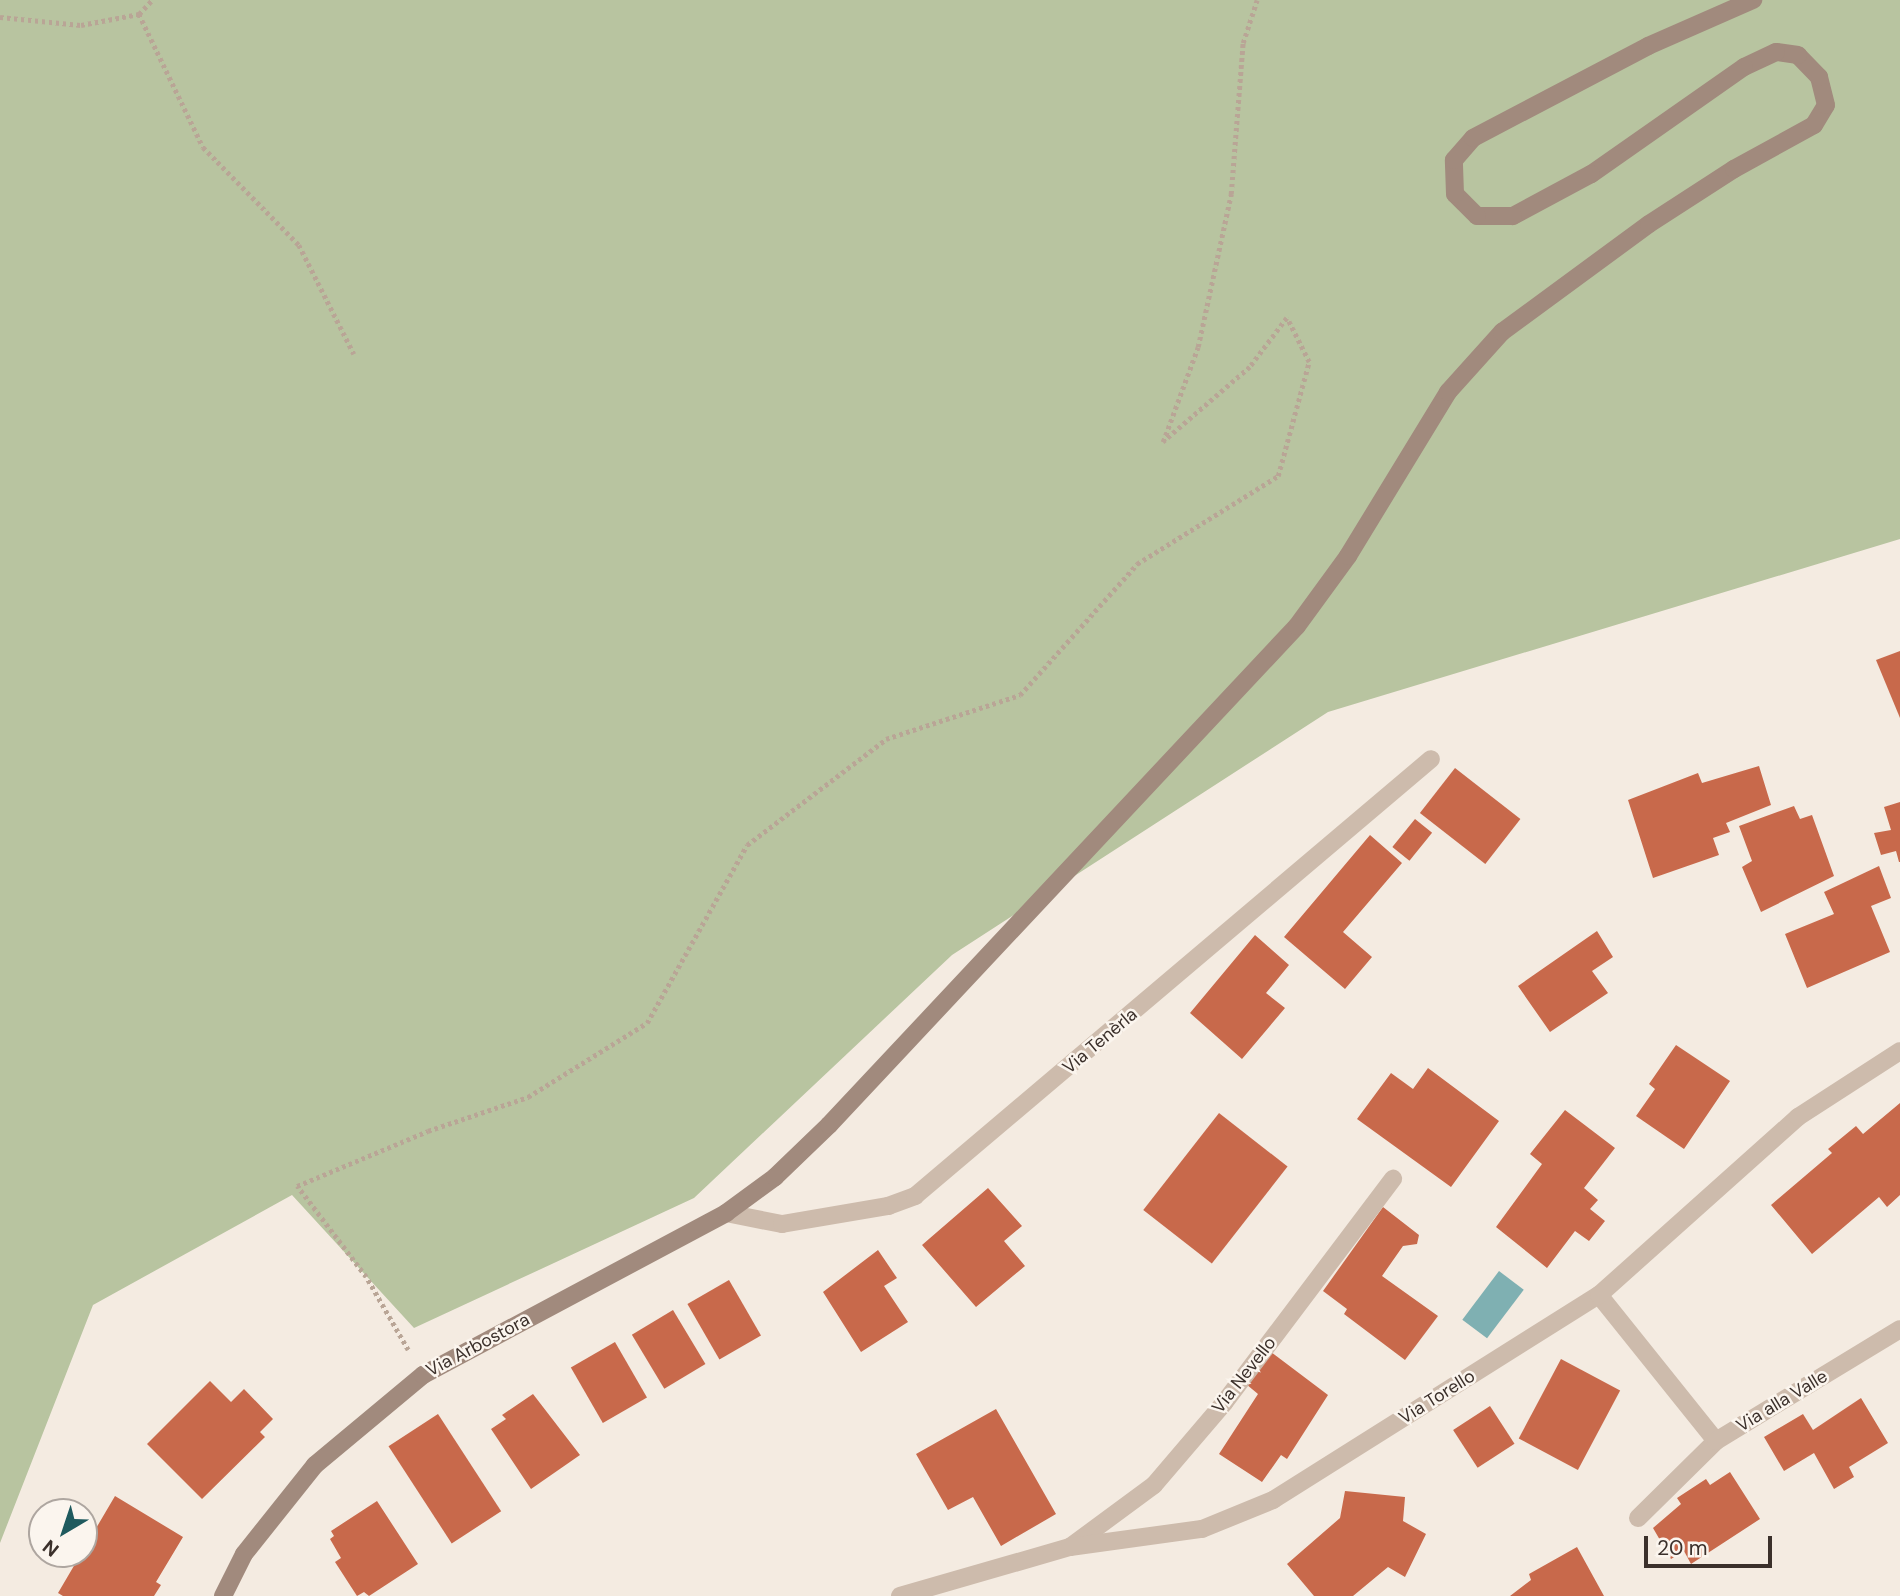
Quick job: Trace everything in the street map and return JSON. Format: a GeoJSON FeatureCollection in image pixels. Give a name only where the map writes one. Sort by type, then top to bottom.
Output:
{"type":"FeatureCollection","features":[{"type":"Feature","properties":{"kind":"street","name":"Via Arbostora"},"geometry":{"type":"LineString","coordinates":[[223,1596],[244,1554],[315,1465],[422,1375],[726,1213],[775,1177],[829,1125],[1297,626],[1348,556],[1448,392],[1502,332],[1649,224],[1734,169],[1814,125],[1826,105],[1819,77],[1798,55],[1776,52],[1744,67],[1591,174],[1513,216],[1478,216],[1455,194],[1454,160],[1462,148],[1484,131],[1635,52],[1753,0]]}},
{"type":"Feature","properties":{"kind":"street","name":"Via Tenèrla"},"geometry":{"type":"LineString","coordinates":[[726,1213],[782,1224],[888,1206],[915,1196],[1431,759]]}},
{"type":"Feature","properties":{"kind":"street","name":"Via Torello"},"geometry":{"type":"LineString","coordinates":[[900,1596],[1070,1547],[1175,1535],[1236,1517],[1273,1500],[1599,1295],[1798,1117],[1900,1051]]}},
{"type":"Feature","properties":{"kind":"street","name":"Via Nevello"},"geometry":{"type":"LineString","coordinates":[[1070,1547],[1154,1485],[1224,1403],[1393,1179]]}},
{"type":"Feature","properties":{"kind":"street","name":"Via alla Valle"},"geometry":{"type":"LineString","coordinates":[[1599,1295],[1716,1441],[1900,1329]]}},
{"type":"Feature","properties":{"kind":"street"},"geometry":{"type":"LineString","coordinates":[[1637,1518],[1716,1441]]}},
{"type":"Feature","properties":{"kind":"path"},"geometry":{"type":"LineString","coordinates":[[0,17],[82,25],[139,13],[152,0]]}},
{"type":"Feature","properties":{"kind":"path"},"geometry":{"type":"LineString","coordinates":[[422,1375],[366,1277],[297,1186],[428,1131],[528,1097],[647,1023],[747,845],[886,740],[1020,695],[1137,564],[1279,476],[1309,362],[1287,318],[1250,367],[1163,442],[1198,347],[1231,194],[1243,43],[1257,0]]}},
{"type":"Feature","properties":{"kind":"path"},"geometry":{"type":"LineString","coordinates":[[139,13],[203,147],[299,245],[354,355]]}},
{"type":"Feature","properties":{"kind":"green space"},"geometry":{"type":"Polygon","coordinates":[[[0,0],[1900,0],[1900,539],[1328,712],[952,955],[694,1198],[414,1328],[292,1195],[93,1305],[0,1543],[0,0]]]}},
{"type":"Feature","properties":{"kind":"water"},"geometry":{"type":"Polygon","coordinates":[[[1499,1271],[1524,1290],[1487,1338],[1462,1320],[1499,1271]]]}},
{"type":"Feature","properties":{"kind":"building"},"geometry":{"type":"Polygon","coordinates":[[[1900,651],[1900,718],[1876,660],[1900,651]]]}},
{"type":"Feature","properties":{"kind":"building"},"geometry":{"type":"Polygon","coordinates":[[[1759,766],[1771,805],[1726,823],[1730,832],[1713,838],[1719,855],[1653,878],[1628,800],[1698,773],[1702,783],[1759,766]]]}},
{"type":"Feature","properties":{"kind":"building"},"geometry":{"type":"Polygon","coordinates":[[[1455,768],[1520,819],[1485,864],[1420,813],[1455,768]]]}},
{"type":"Feature","properties":{"kind":"building"},"geometry":{"type":"Polygon","coordinates":[[[1900,802],[1899,862],[1896,851],[1881,855],[1874,833],[1891,830],[1884,807],[1900,802]]]}},
{"type":"Feature","properties":{"kind":"building"},"geometry":{"type":"Polygon","coordinates":[[[1794,806],[1800,819],[1812,815],[1834,876],[1761,912],[1742,867],[1752,861],[1739,826],[1794,806]]]}},
{"type":"Feature","properties":{"kind":"building"},"geometry":{"type":"Polygon","coordinates":[[[1415,819],[1432,833],[1409,861],[1392,847],[1415,819]]]}},
{"type":"Feature","properties":{"kind":"building"},"geometry":{"type":"Polygon","coordinates":[[[1370,835],[1402,863],[1343,932],[1372,957],[1345,989],[1284,937],[1370,835]]]}},
{"type":"Feature","properties":{"kind":"building"},"geometry":{"type":"Polygon","coordinates":[[[1879,866],[1891,898],[1871,906],[1890,952],[1807,988],[1785,934],[1834,914],[1824,892],[1879,866]]]}},
{"type":"Feature","properties":{"kind":"building"},"geometry":{"type":"Polygon","coordinates":[[[1597,931],[1613,957],[1592,971],[1608,993],[1550,1032],[1518,986],[1597,931]]]}},
{"type":"Feature","properties":{"kind":"building"},"geometry":{"type":"Polygon","coordinates":[[[1255,935],[1289,965],[1266,993],[1285,1008],[1242,1059],[1190,1013],[1255,935]]]}},
{"type":"Feature","properties":{"kind":"building"},"geometry":{"type":"Polygon","coordinates":[[[1676,1045],[1730,1081],[1684,1149],[1636,1116],[1655,1089],[1649,1084],[1676,1045]]]}},
{"type":"Feature","properties":{"kind":"building"},"geometry":{"type":"Polygon","coordinates":[[[1428,1068],[1499,1121],[1451,1187],[1357,1119],[1391,1073],[1413,1089],[1428,1068]]]}},
{"type":"Feature","properties":{"kind":"building"},"geometry":{"type":"Polygon","coordinates":[[[1900,1103],[1900,1195],[1887,1207],[1879,1197],[1812,1254],[1771,1205],[1832,1153],[1828,1149],[1856,1126],[1863,1134],[1900,1103]]]}},
{"type":"Feature","properties":{"kind":"building"},"geometry":{"type":"Polygon","coordinates":[[[1565,1110],[1615,1148],[1584,1188],[1598,1200],[1590,1209],[1605,1221],[1589,1241],[1575,1231],[1547,1268],[1496,1227],[1542,1164],[1530,1154],[1565,1110]]]}},
{"type":"Feature","properties":{"kind":"building"},"geometry":{"type":"Polygon","coordinates":[[[1219,1113],[1288,1167],[1212,1263],[1143,1210],[1219,1113]]]}},
{"type":"Feature","properties":{"kind":"building"},"geometry":{"type":"Polygon","coordinates":[[[988,1188],[1022,1226],[1004,1241],[1025,1266],[976,1307],[922,1245],[988,1188]]]}},
{"type":"Feature","properties":{"kind":"building"},"geometry":{"type":"Polygon","coordinates":[[[1383,1207],[1419,1235],[1417,1244],[1403,1246],[1382,1276],[1438,1316],[1405,1360],[1344,1314],[1347,1309],[1323,1291],[1383,1207]]]}},
{"type":"Feature","properties":{"kind":"building"},"geometry":{"type":"Polygon","coordinates":[[[878,1250],[897,1278],[884,1286],[908,1322],[861,1352],[823,1292],[878,1250]]]}},
{"type":"Feature","properties":{"kind":"building"},"geometry":{"type":"Polygon","coordinates":[[[729,1280],[761,1335],[719,1359],[687,1304],[729,1280]]]}},
{"type":"Feature","properties":{"kind":"building"},"geometry":{"type":"Polygon","coordinates":[[[673,1310],[705,1364],[664,1389],[632,1335],[673,1310]]]}},
{"type":"Feature","properties":{"kind":"building"},"geometry":{"type":"Polygon","coordinates":[[[615,1342],[647,1397],[603,1423],[571,1368],[615,1342]]]}},
{"type":"Feature","properties":{"kind":"building"},"geometry":{"type":"Polygon","coordinates":[[[1271,1352],[1328,1395],[1287,1459],[1281,1455],[1262,1482],[1219,1454],[1258,1394],[1246,1384],[1271,1352]]]}},
{"type":"Feature","properties":{"kind":"building"},"geometry":{"type":"Polygon","coordinates":[[[1561,1359],[1620,1390],[1578,1470],[1519,1438],[1561,1359]]]}},
{"type":"Feature","properties":{"kind":"building"},"geometry":{"type":"Polygon","coordinates":[[[210,1381],[231,1402],[244,1389],[273,1419],[260,1432],[265,1437],[202,1499],[147,1444],[210,1381]]]}},
{"type":"Feature","properties":{"kind":"building"},"geometry":{"type":"Polygon","coordinates":[[[533,1394],[580,1455],[531,1489],[491,1429],[506,1419],[502,1415],[533,1394]]]}},
{"type":"Feature","properties":{"kind":"building"},"geometry":{"type":"Polygon","coordinates":[[[1861,1398],[1888,1443],[1849,1467],[1854,1477],[1834,1489],[1814,1453],[1784,1471],[1764,1437],[1803,1414],[1813,1430],[1861,1398]]]}},
{"type":"Feature","properties":{"kind":"building"},"geometry":{"type":"Polygon","coordinates":[[[1490,1406],[1515,1444],[1478,1468],[1453,1430],[1490,1406]]]}},
{"type":"Feature","properties":{"kind":"building"},"geometry":{"type":"Polygon","coordinates":[[[996,1409],[1056,1514],[1001,1546],[973,1497],[948,1510],[916,1454],[996,1409]]]}},
{"type":"Feature","properties":{"kind":"building"},"geometry":{"type":"Polygon","coordinates":[[[438,1414],[501,1511],[452,1543],[389,1446],[438,1414]]]}},
{"type":"Feature","properties":{"kind":"building"},"geometry":{"type":"Polygon","coordinates":[[[1730,1472],[1760,1519],[1691,1564],[1684,1551],[1671,1559],[1653,1528],[1681,1504],[1677,1498],[1706,1479],[1710,1485],[1730,1472]]]}},
{"type":"Feature","properties":{"kind":"building"},"geometry":{"type":"Polygon","coordinates":[[[1345,1491],[1405,1497],[1403,1521],[1426,1534],[1405,1577],[1388,1567],[1353,1596],[1314,1596],[1287,1564],[1340,1518],[1345,1491]]]}},
{"type":"Feature","properties":{"kind":"building"},"geometry":{"type":"Polygon","coordinates":[[[115,1496],[183,1537],[156,1582],[161,1585],[154,1596],[63,1596],[58,1593],[73,1568],[98,1568],[98,1525],[115,1496]]]}},
{"type":"Feature","properties":{"kind":"building"},"geometry":{"type":"Polygon","coordinates":[[[377,1501],[418,1564],[369,1596],[364,1592],[357,1596],[335,1562],[341,1558],[330,1539],[334,1536],[331,1531],[377,1501]]]}},
{"type":"Feature","properties":{"kind":"building"},"geometry":{"type":"Polygon","coordinates":[[[1577,1547],[1604,1596],[1510,1596],[1531,1580],[1529,1574],[1577,1547]]]}}]}
